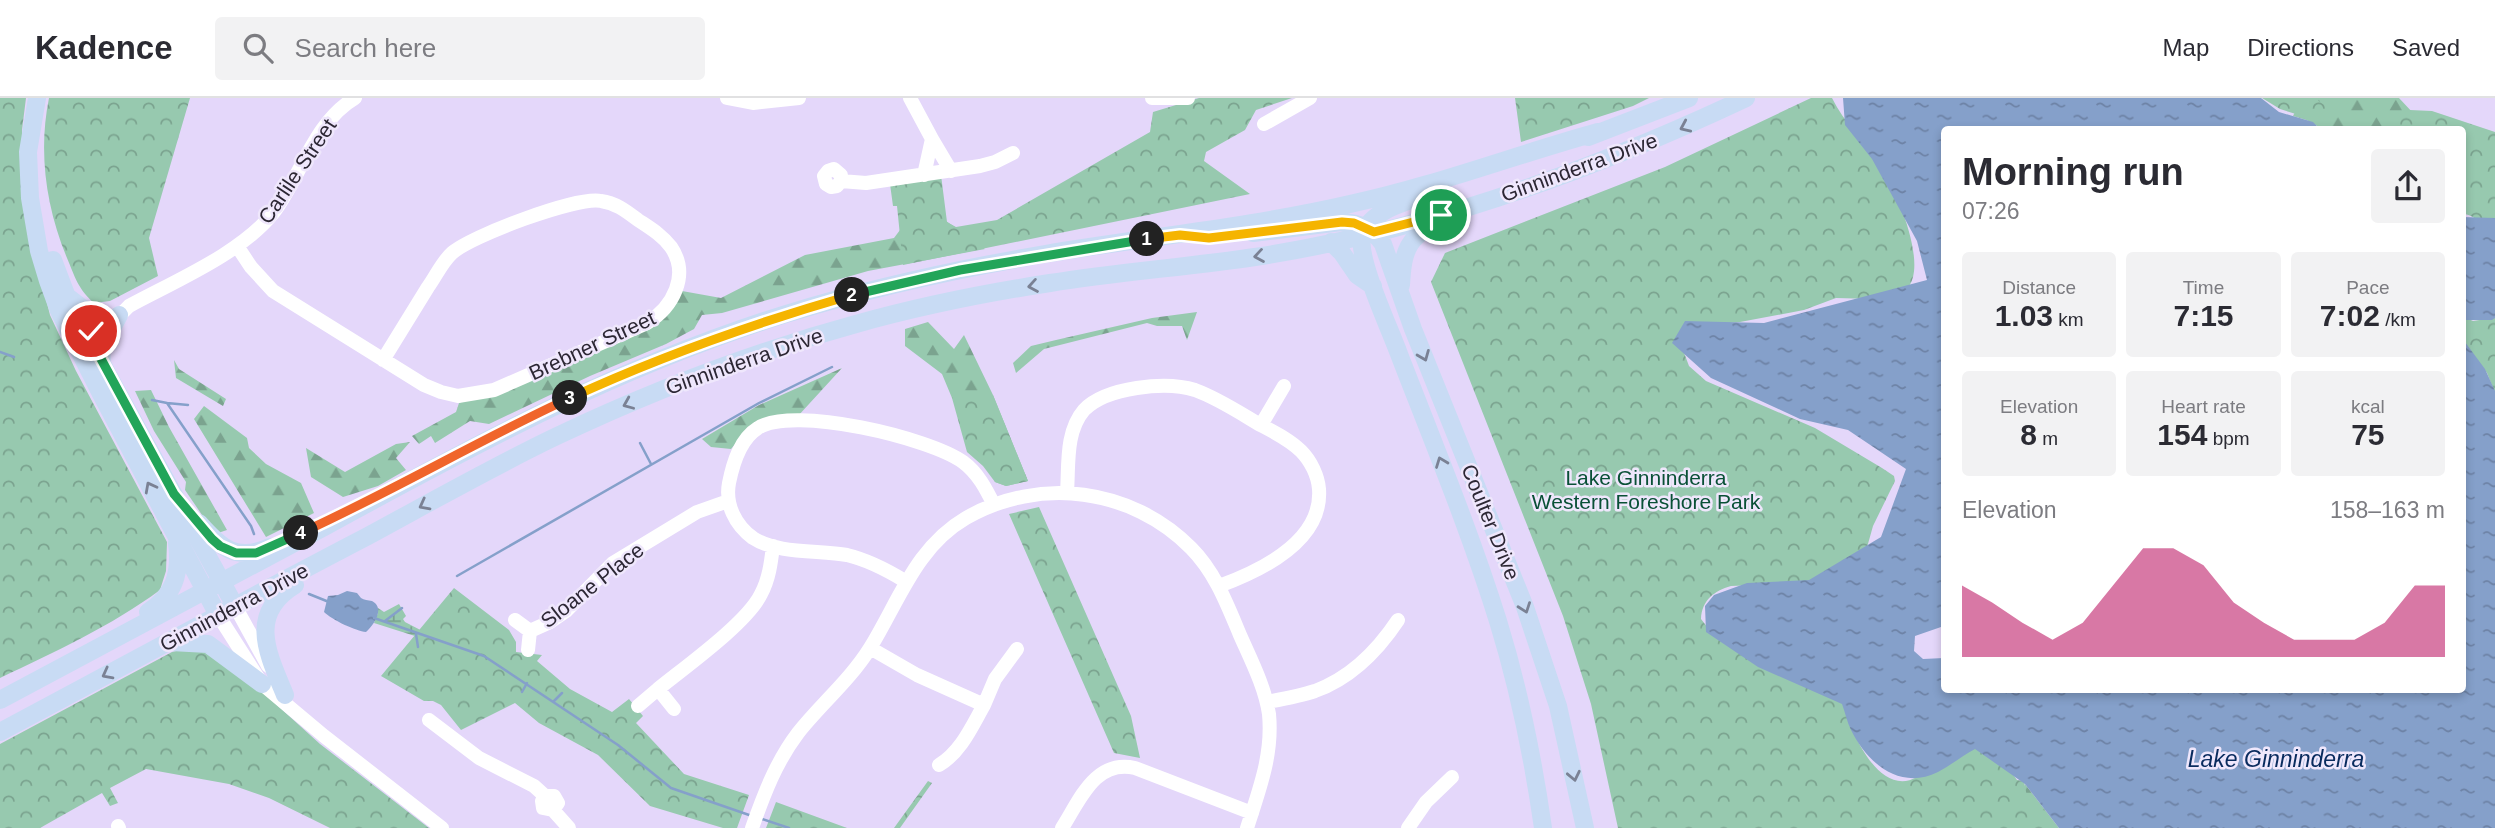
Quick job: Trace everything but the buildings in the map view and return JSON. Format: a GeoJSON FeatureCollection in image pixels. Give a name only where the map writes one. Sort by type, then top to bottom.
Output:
{"type":"FeatureCollection","features":[{"type":"Feature","properties":{"kind":"main road"},"geometry":{"type":"LineString","coordinates":[[37,98],[30,198],[39,251],[59,311],[81,333]]}},
{"type":"Feature","properties":{"kind":"main road","name":"Ginninderra Drive"},"geometry":{"type":"LineString","coordinates":[[0,700],[496,434],[598,385],[701,343],[786,314],[960,270],[1348,205],[1421,187],[1598,132],[1689,98]]}},
{"type":"Feature","properties":{"kind":"main road","name":"Ginninderra Drive"},"geometry":{"type":"LineString","coordinates":[[0,732],[235,606],[347,550],[502,463],[605,414],[707,372],[857,323],[963,299],[1050,283],[1257,257],[1331,242],[1369,229],[1441,215],[1588,166],[1678,130],[1746,98]]}},
{"type":"Feature","properties":{"kind":"main road","name":"Ginninderra Drive"},"geometry":{"type":"LineString","coordinates":[[1369,229],[1395,206],[1556,151],[1598,132]]}},
{"type":"Feature","properties":{"kind":"main road"},"geometry":{"type":"LineString","coordinates":[[32,152],[43,228],[81,333],[100,371],[120,397],[235,606]]}},
{"type":"Feature","properties":{"kind":"main road"},"geometry":{"type":"LineString","coordinates":[[1400,292],[1402,267],[1409,245],[1441,215]]}},
{"type":"Feature","properties":{"kind":"main road"},"geometry":{"type":"LineString","coordinates":[[1180,235],[1209,238],[1342,222],[1369,229]]}},
{"type":"Feature","properties":{"kind":"main road","name":"Coulter Drive"},"geometry":{"type":"LineString","coordinates":[[1543,828],[1527,732],[1487,588],[1373,286],[1362,249],[1369,229],[1383,244],[1525,607],[1560,715],[1585,828]]}},
{"type":"Feature","properties":{"kind":"main road"},"geometry":{"type":"LineString","coordinates":[[1331,242],[1357,275],[1373,286]]}},
{"type":"Feature","properties":{"kind":"main road"},"geometry":{"type":"LineString","coordinates":[[67,295],[82,308],[118,312],[101,349],[101,394],[218,615]]}},
{"type":"Feature","properties":{"kind":"main road"},"geometry":{"type":"LineString","coordinates":[[174,494],[212,539],[236,553],[256,553],[331,521]]}},
{"type":"Feature","properties":{"kind":"main road"},"geometry":{"type":"LineString","coordinates":[[100,647],[159,605],[170,593],[178,562],[175,533]]}},
{"type":"Feature","properties":{"kind":"main road"},"geometry":{"type":"LineString","coordinates":[[285,695],[270,661],[265,634],[268,612],[282,593],[347,550]]}},
{"type":"Feature","properties":{"kind":"main road"},"geometry":{"type":"LineString","coordinates":[[167,642],[208,644],[262,684]]}},
{"type":"Feature","properties":{"kind":"street","name":"Carlile Street"},"geometry":{"type":"LineString","coordinates":[[81,333],[237,246],[256,231],[273,212],[333,117],[355,98]]}},
{"type":"Feature","properties":{"kind":"street"},"geometry":{"type":"LineString","coordinates":[[727,98],[753,103],[799,98]]}},
{"type":"Feature","properties":{"kind":"street"},"geometry":{"type":"LineString","coordinates":[[909,98],[951,171]]}},
{"type":"Feature","properties":{"kind":"street"},"geometry":{"type":"LineString","coordinates":[[1152,98],[1188,98]]}},
{"type":"Feature","properties":{"kind":"street"},"geometry":{"type":"LineString","coordinates":[[1264,124],[1310,98]]}},
{"type":"Feature","properties":{"kind":"street"},"geometry":{"type":"LineString","coordinates":[[924,175],[932,139]]}},
{"type":"Feature","properties":{"kind":"street"},"geometry":{"type":"LineString","coordinates":[[841,181],[866,183],[951,171],[987,165],[1013,153]]}},
{"type":"Feature","properties":{"kind":"street","name":"Brebner Street"},"geometry":{"type":"LineString","coordinates":[[237,246],[251,267],[273,291],[383,360],[440,393],[458,396],[485,393],[660,315],[674,298],[678,284],[675,254],[662,236],[624,209],[597,200],[577,203],[481,235],[465,242],[446,260],[383,360]]}},
{"type":"Feature","properties":{"kind":"street"},"geometry":{"type":"LineString","coordinates":[[1067,492],[1072,432],[1084,411],[1108,394],[1169,386],[1187,388],[1213,398],[1289,441],[1311,464],[1319,486],[1316,516],[1301,537],[1275,561],[1219,586]]}},
{"type":"Feature","properties":{"kind":"street"},"geometry":{"type":"LineString","coordinates":[[1262,425],[1284,386]]}},
{"type":"Feature","properties":{"kind":"street"},"geometry":{"type":"LineString","coordinates":[[905,581],[851,556],[773,547],[754,539],[741,527],[728,501],[729,480],[739,450],[747,438],[765,424],[788,419],[884,432],[949,454],[976,475],[994,505]]}},
{"type":"Feature","properties":{"kind":"street"},"geometry":{"type":"LineString","coordinates":[[754,821],[782,757],[799,733],[854,672],[870,648],[905,581],[928,551],[949,530],[994,505],[1029,495],[1067,492],[1121,503],[1162,524],[1191,548],[1219,586],[1258,675],[1266,702],[1270,738],[1268,761],[1247,828]]}},
{"type":"Feature","properties":{"kind":"street","name":"Sloane Place"},"geometry":{"type":"LineString","coordinates":[[530,631],[566,611],[613,564],[697,512],[728,501]]}},
{"type":"Feature","properties":{"kind":"street"},"geometry":{"type":"LineString","coordinates":[[638,706],[746,615],[762,592],[769,573],[773,547]]}},
{"type":"Feature","properties":{"kind":"street"},"geometry":{"type":"LineString","coordinates":[[235,606],[285,695],[307,722]]}},
{"type":"Feature","properties":{"kind":"street"},"geometry":{"type":"LineString","coordinates":[[218,615],[262,684],[442,828]]}},
{"type":"Feature","properties":{"kind":"street","name":"Sloane Place"},"geometry":{"type":"LineString","coordinates":[[515,620],[530,631]]}},
{"type":"Feature","properties":{"kind":"street"},"geometry":{"type":"LineString","coordinates":[[1266,702],[1315,691],[1334,683],[1381,646],[1398,620]]}},
{"type":"Feature","properties":{"kind":"street","name":"Sloane Place"},"geometry":{"type":"LineString","coordinates":[[528,650],[530,631]]}},
{"type":"Feature","properties":{"kind":"street"},"geometry":{"type":"LineString","coordinates":[[870,648],[917,675],[984,705]]}},
{"type":"Feature","properties":{"kind":"street"},"geometry":{"type":"LineString","coordinates":[[939,765],[950,759],[958,750],[984,705],[995,679],[1017,649]]}},
{"type":"Feature","properties":{"kind":"street"},"geometry":{"type":"LineString","coordinates":[[658,689],[674,709]]}},
{"type":"Feature","properties":{"kind":"street"},"geometry":{"type":"LineString","coordinates":[[429,720],[479,758],[534,786],[545,796],[541,801],[542,807],[547,811],[553,810],[569,828]]}},
{"type":"Feature","properties":{"kind":"street"},"geometry":{"type":"LineString","coordinates":[[1062,828],[1094,778],[1104,770],[1116,766],[1135,768],[1252,813]]}},
{"type":"Feature","properties":{"kind":"street"},"geometry":{"type":"LineString","coordinates":[[1408,828],[1426,802],[1452,777]]}},
{"type":"Feature","properties":{"kind":"green space"},"geometry":{"type":"Polygon","coordinates":[[[0,98],[26,98],[22,130],[24,212],[50,315],[76,371],[167,542],[166,571],[160,590],[102,627],[0,678],[0,98]]]}},
{"type":"Feature","properties":{"kind":"green space"},"geometry":{"type":"Polygon","coordinates":[[[49,98],[190,98],[149,238],[158,276],[110,301],[94,303],[89,298],[75,277],[60,239],[49,199],[44,159],[49,98]]]}},
{"type":"Feature","properties":{"kind":"green space"},"geometry":{"type":"Polygon","coordinates":[[[1199,98],[1292,98],[1256,110],[1245,130],[1206,152],[1204,161],[1250,194],[903,265],[897,206],[893,206],[890,184],[941,175],[947,222],[956,227],[997,220],[1150,132],[1153,112],[1199,98]]]}},
{"type":"Feature","properties":{"kind":"green space"},"geometry":{"type":"Polygon","coordinates":[[[1515,98],[1649,98],[1633,106],[1521,142],[1515,98]]]}},
{"type":"Feature","properties":{"kind":"green space","name":"Lake Ginninderra Western Foreshore Park"},"geometry":{"type":"Polygon","coordinates":[[[1811,98],[1832,98],[1842,116],[1886,175],[1901,206],[1912,242],[1914,275],[1909,286],[1873,299],[1836,298],[1804,310],[1709,325],[1683,350],[1689,366],[1706,381],[1815,428],[1882,468],[1894,476],[1895,481],[1873,526],[1866,551],[1826,582],[1731,586],[1710,597],[1701,619],[1708,628],[1843,701],[1859,743],[1878,770],[1890,778],[1903,781],[1917,777],[1963,737],[2012,773],[2017,780],[2024,781],[2027,797],[2049,828],[1618,828],[1591,704],[1563,616],[1431,282],[1445,253],[1665,167],[1811,98]]]}},
{"type":"Feature","properties":{"kind":"green space"},"geometry":{"type":"Polygon","coordinates":[[[2262,98],[2314,98],[2339,114],[2315,125],[2262,98]]]}},
{"type":"Feature","properties":{"kind":"green space"},"geometry":{"type":"Polygon","coordinates":[[[2302,98],[2399,98],[2425,126],[2317,126],[2313,122],[2293,116],[2302,98]]]}},
{"type":"Feature","properties":{"kind":"green space"},"geometry":{"type":"Polygon","coordinates":[[[2410,110],[2432,111],[2495,132],[2495,238],[2476,219],[2466,215],[2466,126],[2394,126],[2389,117],[2410,110]]]}},
{"type":"Feature","properties":{"kind":"green space"},"geometry":{"type":"Polygon","coordinates":[[[904,206],[946,221],[985,249],[868,271],[722,313],[702,315],[694,329],[666,344],[590,376],[489,424],[470,421],[435,443],[431,436],[419,444],[412,436],[456,412],[459,403],[659,322],[674,307],[682,291],[721,298],[805,255],[894,238],[900,230],[904,206]]]}},
{"type":"Feature","properties":{"kind":"green space"},"geometry":{"type":"Polygon","coordinates":[[[2495,305],[2495,393],[2487,373],[2466,346],[2466,318],[2473,321],[2486,319],[2495,305]]]}},
{"type":"Feature","properties":{"kind":"green space"},"geometry":{"type":"Polygon","coordinates":[[[1197,312],[1187,340],[1182,326],[1157,326],[1147,323],[1044,349],[1016,373],[1013,363],[1031,346],[1152,318],[1197,312]]]}},
{"type":"Feature","properties":{"kind":"green space"},"geometry":{"type":"Polygon","coordinates":[[[928,322],[954,349],[964,335],[993,395],[1028,481],[1006,486],[995,482],[966,414],[952,398],[942,374],[905,346],[905,329],[928,322]]]}},
{"type":"Feature","properties":{"kind":"green space"},"geometry":{"type":"Polygon","coordinates":[[[174,360],[179,369],[226,399],[223,406],[176,378],[174,360]]]}},
{"type":"Feature","properties":{"kind":"green space"},"geometry":{"type":"Polygon","coordinates":[[[842,368],[798,416],[775,417],[759,422],[731,449],[711,447],[702,439],[759,405],[842,368]]]}},
{"type":"Feature","properties":{"kind":"green space"},"geometry":{"type":"Polygon","coordinates":[[[151,390],[227,530],[215,534],[185,490],[186,482],[154,431],[135,391],[151,390]]]}},
{"type":"Feature","properties":{"kind":"green space"},"geometry":{"type":"Polygon","coordinates":[[[993,395],[1028,481],[1006,486],[995,482],[983,466],[967,452],[952,398],[993,395]]]}},
{"type":"Feature","properties":{"kind":"green space"},"geometry":{"type":"Polygon","coordinates":[[[204,406],[247,438],[249,448],[266,464],[301,483],[314,513],[266,537],[194,419],[204,406]]]}},
{"type":"Feature","properties":{"kind":"green space"},"geometry":{"type":"Polygon","coordinates":[[[410,442],[396,458],[406,470],[378,486],[343,497],[311,477],[306,448],[345,472],[396,444],[410,442]]]}},
{"type":"Feature","properties":{"kind":"green space"},"geometry":{"type":"Polygon","coordinates":[[[1039,507],[1131,716],[1140,758],[1114,753],[1009,514],[1039,507]]]}},
{"type":"Feature","properties":{"kind":"green space"},"geometry":{"type":"Polygon","coordinates":[[[454,588],[509,630],[516,642],[516,652],[542,655],[537,661],[570,689],[612,712],[629,699],[643,716],[636,723],[684,774],[749,795],[737,828],[723,828],[650,806],[598,755],[539,723],[515,703],[461,730],[441,705],[424,701],[381,676],[454,588]]]}},
{"type":"Feature","properties":{"kind":"green space"},"geometry":{"type":"Polygon","coordinates":[[[399,604],[406,616],[403,619],[405,622],[432,636],[418,637],[374,623],[378,608],[384,612],[399,604]]]}},
{"type":"Feature","properties":{"kind":"green space"},"geometry":{"type":"Polygon","coordinates":[[[198,646],[234,666],[320,744],[429,828],[330,828],[269,798],[229,784],[146,769],[110,788],[118,803],[110,806],[102,793],[40,828],[0,828],[0,744],[172,652],[198,646]]]}},
{"type":"Feature","properties":{"kind":"green space"},"geometry":{"type":"Polygon","coordinates":[[[928,781],[932,783],[900,828],[894,828],[928,781]]]}},
{"type":"Feature","properties":{"kind":"green space"},"geometry":{"type":"Polygon","coordinates":[[[2025,784],[2059,828],[2023,828],[2025,784]]]}},
{"type":"Feature","properties":{"kind":"green space"},"geometry":{"type":"Polygon","coordinates":[[[776,802],[847,828],[766,828],[776,802]]]}},
{"type":"Feature","properties":{"kind":"water","name":"Lake Ginninderra"},"geometry":{"type":"Polygon","coordinates":[[[1843,98],[2261,98],[2279,112],[2313,122],[2317,126],[1941,126],[1941,627],[1915,636],[1914,651],[1923,659],[1941,658],[1941,693],[2466,693],[2466,343],[2485,369],[2495,391],[2495,828],[2059,828],[2025,784],[1975,749],[1938,772],[1924,777],[1898,776],[1886,770],[1866,753],[1858,742],[1842,704],[1758,667],[1706,632],[1705,606],[1714,595],[1747,583],[1809,580],[1881,537],[1906,469],[1848,430],[1800,419],[1711,378],[1672,343],[1685,321],[1764,323],[1927,280],[1917,241],[1872,159],[1845,125],[1843,98]]]}},
{"type":"Feature","properties":{"kind":"water"},"geometry":{"type":"Polygon","coordinates":[[[2466,217],[2495,218],[2495,318],[2466,320],[2466,217]]]}},
{"type":"Feature","properties":{"kind":"water"},"geometry":{"type":"Polygon","coordinates":[[[347,591],[372,601],[378,608],[375,621],[366,632],[344,625],[324,612],[328,596],[347,591]]]}},
{"type":"Feature","properties":{"kind":"waterway"},"geometry":{"type":"LineString","coordinates":[[0,352],[14,357]]}},
{"type":"Feature","properties":{"kind":"waterway"},"geometry":{"type":"LineString","coordinates":[[457,576],[759,403],[832,367]]}},
{"type":"Feature","properties":{"kind":"waterway"},"geometry":{"type":"LineString","coordinates":[[152,400],[167,403],[254,534]]}},
{"type":"Feature","properties":{"kind":"waterway"},"geometry":{"type":"LineString","coordinates":[[167,403],[188,405]]}},
{"type":"Feature","properties":{"kind":"waterway"},"geometry":{"type":"LineString","coordinates":[[640,443],[651,464]]}},
{"type":"Feature","properties":{"kind":"waterway"},"geometry":{"type":"LineString","coordinates":[[309,594],[329,602]]}},
{"type":"Feature","properties":{"kind":"waterway"},"geometry":{"type":"LineString","coordinates":[[385,621],[402,608]]}},
{"type":"Feature","properties":{"kind":"waterway"},"geometry":{"type":"LineString","coordinates":[[374,618],[484,656],[618,745],[671,788],[752,816]]}},
{"type":"Feature","properties":{"kind":"waterway"},"geometry":{"type":"LineString","coordinates":[[416,634],[418,647]]}},
{"type":"Feature","properties":{"kind":"waterway"},"geometry":{"type":"LineString","coordinates":[[522,692],[527,683]]}},
{"type":"Feature","properties":{"kind":"waterway"},"geometry":{"type":"LineString","coordinates":[[554,701],[562,693]]}},
{"type":"Feature","properties":{"kind":"waterway"},"geometry":{"type":"LineString","coordinates":[[762,819],[789,828]]}},
{"type":"Feature","properties":{"kind":"route"},"geometry":{"type":"LineString","coordinates":[[91,331],[87,333],[108,375],[174,494],[220,546],[236,553],[256,553],[374,499],[496,434],[598,385],[701,343],[786,314],[960,270],[1048,254],[1180,235],[1209,238],[1342,222],[1354,223],[1374,232],[1441,215]]}}]}
